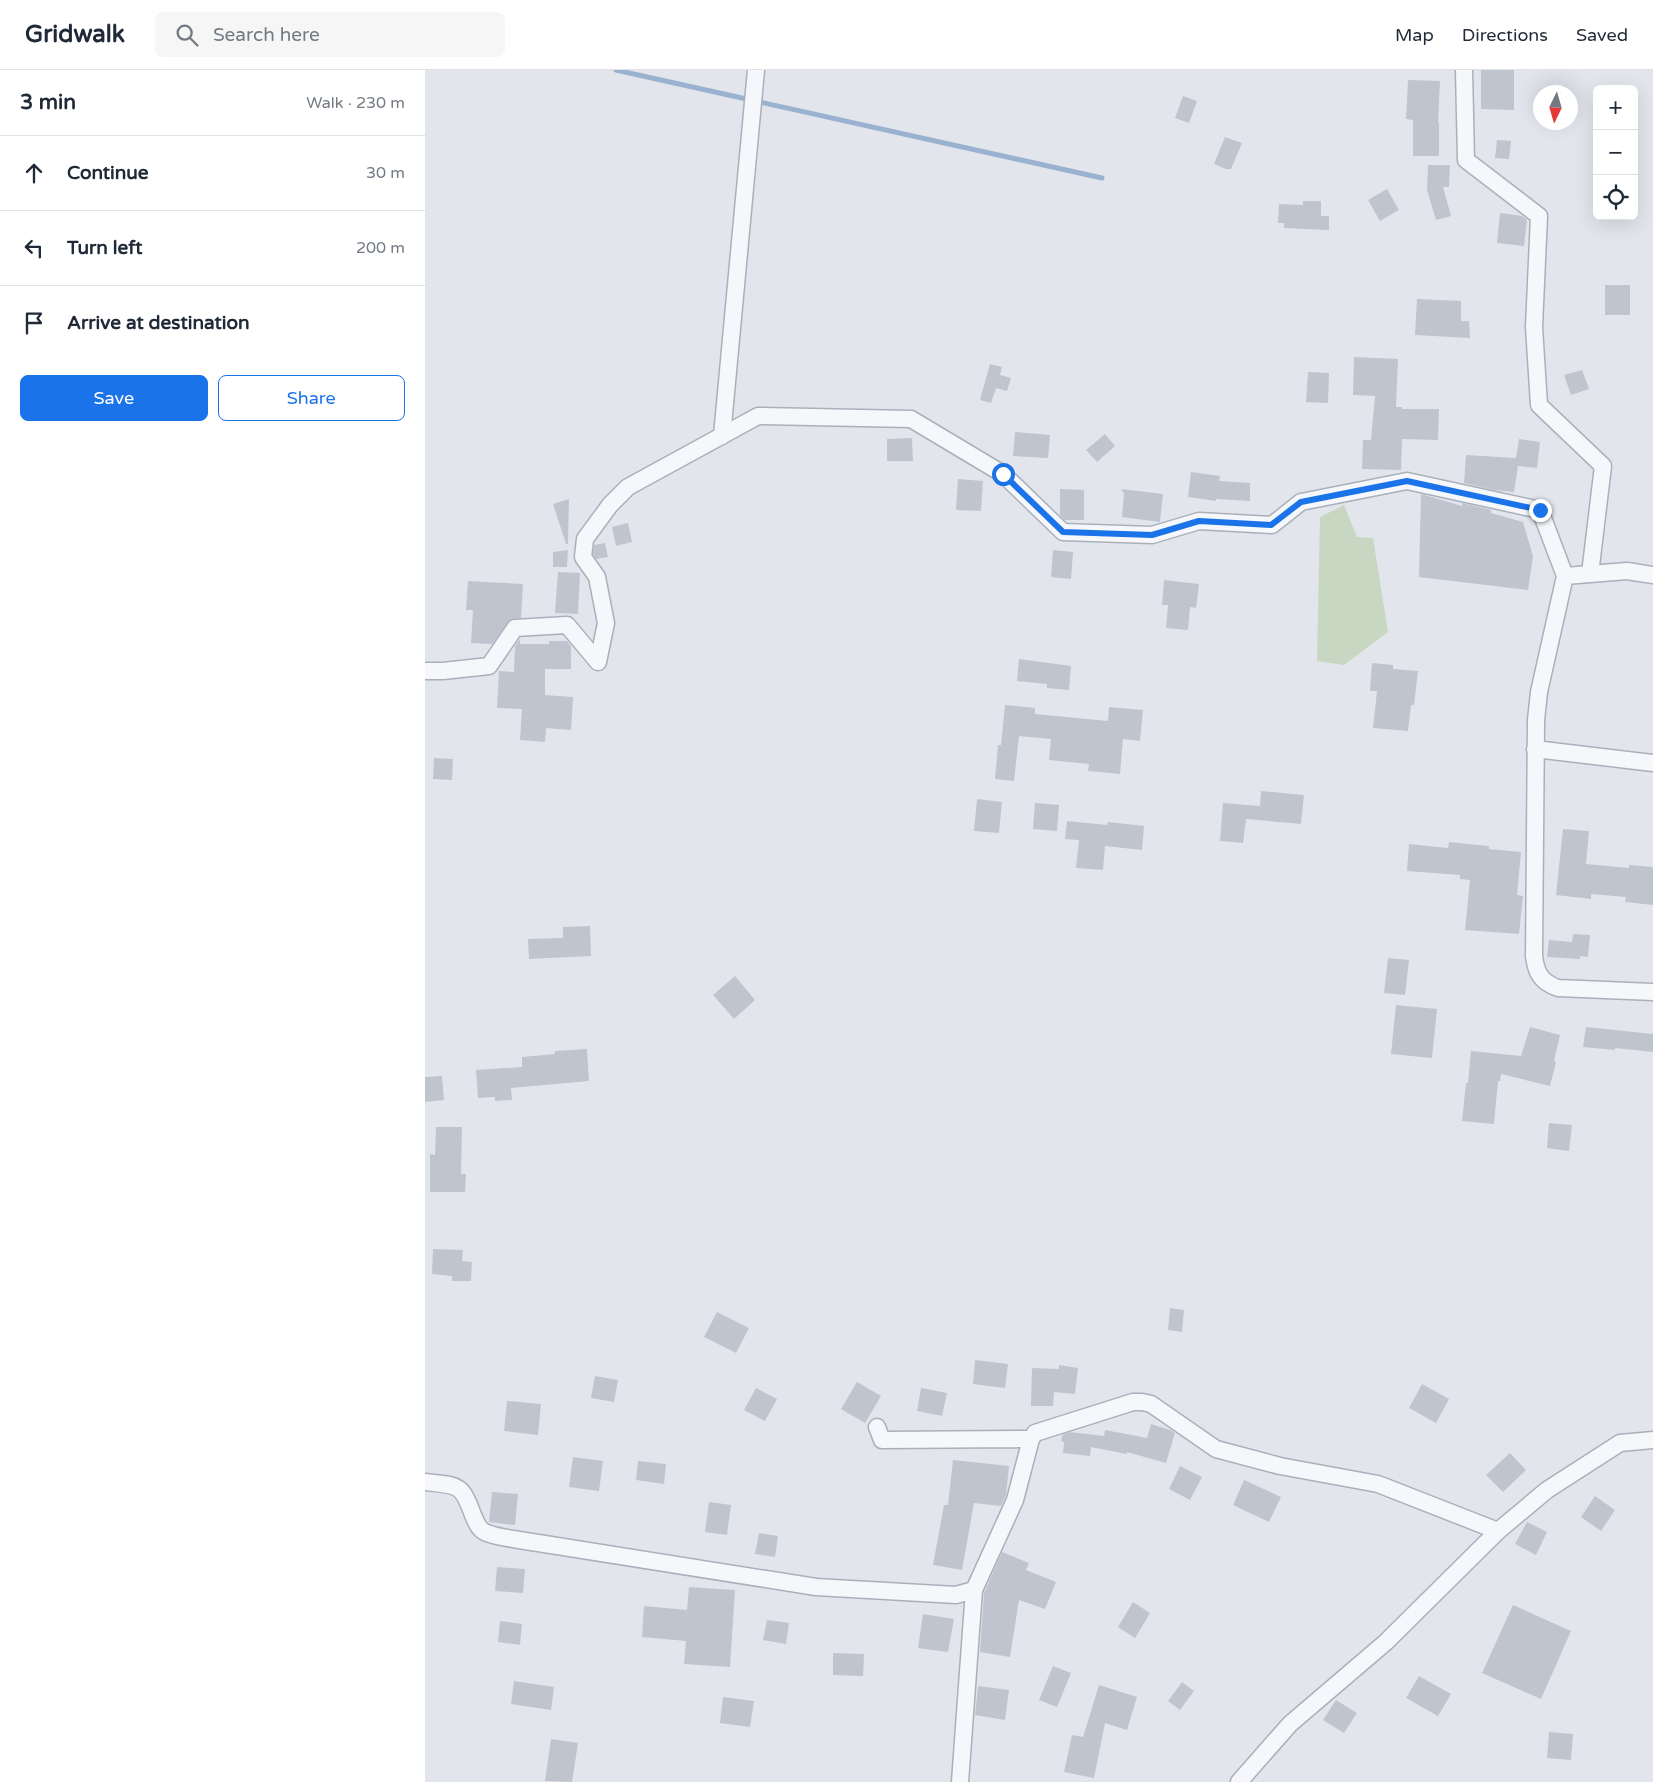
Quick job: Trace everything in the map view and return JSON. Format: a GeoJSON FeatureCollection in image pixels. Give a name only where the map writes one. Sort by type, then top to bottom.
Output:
{"type":"FeatureCollection","features":[{"type":"Feature","properties":{"kind":"street"},"geometry":{"type":"LineString","coordinates":[[722,436],[756,70]]}},
{"type":"Feature","properties":{"kind":"street"},"geometry":{"type":"LineString","coordinates":[[1464,70],[1465,160],[1539,216],[1534,327],[1539,405],[1603,466],[1590,574]]}},
{"type":"Feature","properties":{"kind":"street"},"geometry":{"type":"LineString","coordinates":[[425,671],[489,666],[515,628],[567,625],[598,662],[606,623],[597,577],[583,557],[585,539],[610,506],[628,487],[758,416],[911,419],[1003,474],[1063,532],[1152,535],[1199,521],[1271,525],[1301,502],[1407,481],[1540,510],[1565,576],[1539,692],[1535,749],[1535,956],[1538,976],[1547,984],[1558,988],[1653,992]]}},
{"type":"Feature","properties":{"kind":"street"},"geometry":{"type":"LineString","coordinates":[[1565,576],[1627,571],[1653,576]]}},
{"type":"Feature","properties":{"kind":"street"},"geometry":{"type":"LineString","coordinates":[[1535,749],[1653,763]]}},
{"type":"Feature","properties":{"kind":"street"},"geometry":{"type":"LineString","coordinates":[[961,1782],[974,1590],[1015,1500],[1031,1439],[1035,1433],[1133,1402],[1151,1404],[1216,1449],[1280,1466],[1378,1484],[1498,1531]]}},
{"type":"Feature","properties":{"kind":"street"},"geometry":{"type":"LineString","coordinates":[[877,1427],[882,1440],[1031,1439]]}},
{"type":"Feature","properties":{"kind":"street"},"geometry":{"type":"LineString","coordinates":[[1239,1782],[1289,1724],[1386,1642],[1498,1531],[1547,1490],[1620,1443],[1653,1440]]}},
{"type":"Feature","properties":{"kind":"street"},"geometry":{"type":"LineString","coordinates":[[425,1482],[454,1485],[461,1489],[467,1497],[477,1526],[484,1532],[513,1539],[816,1587],[956,1595],[974,1590]]}},
{"type":"Feature","properties":{"kind":"green space"},"geometry":{"type":"Polygon","coordinates":[[[1344,505],[1357,537],[1373,538],[1388,632],[1344,665],[1317,661],[1320,517],[1344,505]]]}},
{"type":"Feature","properties":{"kind":"building"},"geometry":{"type":"Polygon","coordinates":[[[1481,70],[1514,70],[1514,110],[1481,109],[1481,70]]]}},
{"type":"Feature","properties":{"kind":"building"},"geometry":{"type":"Polygon","coordinates":[[[1408,80],[1440,81],[1439,156],[1413,156],[1413,120],[1406,119],[1408,80]]]}},
{"type":"Feature","properties":{"kind":"building"},"geometry":{"type":"Polygon","coordinates":[[[1183,96],[1197,101],[1189,123],[1175,118],[1183,96]]]}},
{"type":"Feature","properties":{"kind":"building"},"geometry":{"type":"Polygon","coordinates":[[[1225,137],[1242,143],[1231,169],[1214,164],[1225,137]]]}},
{"type":"Feature","properties":{"kind":"building"},"geometry":{"type":"Polygon","coordinates":[[[1497,140],[1511,141],[1509,159],[1495,158],[1497,140]]]}},
{"type":"Feature","properties":{"kind":"building"},"geometry":{"type":"Polygon","coordinates":[[[1428,165],[1450,165],[1449,187],[1443,187],[1451,216],[1436,220],[1427,190],[1428,165]]]}},
{"type":"Feature","properties":{"kind":"building"},"geometry":{"type":"Polygon","coordinates":[[[1387,189],[1399,210],[1380,221],[1368,200],[1387,189]]]}},
{"type":"Feature","properties":{"kind":"building"},"geometry":{"type":"Polygon","coordinates":[[[1303,201],[1321,201],[1321,216],[1329,216],[1329,230],[1284,228],[1284,223],[1278,223],[1279,204],[1303,205],[1303,201]]]}},
{"type":"Feature","properties":{"kind":"building"},"geometry":{"type":"Polygon","coordinates":[[[1500,213],[1522,216],[1527,220],[1524,246],[1497,243],[1500,213]]]}},
{"type":"Feature","properties":{"kind":"building"},"geometry":{"type":"Polygon","coordinates":[[[1605,285],[1630,285],[1630,315],[1605,315],[1605,285]]]}},
{"type":"Feature","properties":{"kind":"building"},"geometry":{"type":"Polygon","coordinates":[[[1417,299],[1461,301],[1461,321],[1469,321],[1470,338],[1415,335],[1417,299]]]}},
{"type":"Feature","properties":{"kind":"building"},"geometry":{"type":"Polygon","coordinates":[[[1354,357],[1398,359],[1396,407],[1402,407],[1402,409],[1439,409],[1438,440],[1402,439],[1401,470],[1362,469],[1363,440],[1371,440],[1375,396],[1353,395],[1354,357]]]}},
{"type":"Feature","properties":{"kind":"building"},"geometry":{"type":"Polygon","coordinates":[[[990,364],[1002,367],[1000,375],[1011,378],[1007,391],[996,388],[991,403],[980,400],[990,364]]]}},
{"type":"Feature","properties":{"kind":"building"},"geometry":{"type":"Polygon","coordinates":[[[1582,370],[1589,389],[1571,395],[1564,375],[1582,370]]]}},
{"type":"Feature","properties":{"kind":"building"},"geometry":{"type":"Polygon","coordinates":[[[1308,372],[1329,373],[1328,403],[1306,402],[1308,372]]]}},
{"type":"Feature","properties":{"kind":"building"},"geometry":{"type":"Polygon","coordinates":[[[1015,432],[1050,435],[1048,458],[1013,456],[1015,432]]]}},
{"type":"Feature","properties":{"kind":"building"},"geometry":{"type":"Polygon","coordinates":[[[1105,434],[1115,446],[1097,462],[1086,450],[1105,434]]]}},
{"type":"Feature","properties":{"kind":"building"},"geometry":{"type":"Polygon","coordinates":[[[912,438],[913,461],[887,461],[887,439],[912,438]]]}},
{"type":"Feature","properties":{"kind":"building"},"geometry":{"type":"Polygon","coordinates":[[[1519,439],[1540,442],[1537,468],[1518,466],[1514,492],[1494,490],[1464,483],[1466,455],[1516,458],[1519,439]]]}},
{"type":"Feature","properties":{"kind":"building"},"geometry":{"type":"Polygon","coordinates":[[[1191,472],[1220,476],[1219,481],[1250,483],[1250,501],[1216,499],[1216,501],[1188,497],[1191,472]]]}},
{"type":"Feature","properties":{"kind":"building"},"geometry":{"type":"Polygon","coordinates":[[[958,479],[983,481],[981,511],[956,510],[958,479]]]}},
{"type":"Feature","properties":{"kind":"building"},"geometry":{"type":"Polygon","coordinates":[[[1060,489],[1084,490],[1084,520],[1065,520],[1060,515],[1060,489]]]}},
{"type":"Feature","properties":{"kind":"building"},"geometry":{"type":"Polygon","coordinates":[[[1121,489],[1163,494],[1160,522],[1122,517],[1124,493],[1121,489]]]}},
{"type":"Feature","properties":{"kind":"building"},"geometry":{"type":"Polygon","coordinates":[[[1421,494],[1462,506],[1462,503],[1491,510],[1491,513],[1523,522],[1533,556],[1528,590],[1419,577],[1421,494]]]}},
{"type":"Feature","properties":{"kind":"building"},"geometry":{"type":"Polygon","coordinates":[[[569,499],[568,544],[566,544],[553,504],[569,499]]]}},
{"type":"Feature","properties":{"kind":"building"},"geometry":{"type":"Polygon","coordinates":[[[628,523],[632,542],[616,546],[612,527],[628,523]]]}},
{"type":"Feature","properties":{"kind":"building"},"geometry":{"type":"Polygon","coordinates":[[[605,543],[608,557],[596,559],[593,554],[594,545],[605,543]]]}},
{"type":"Feature","properties":{"kind":"building"},"geometry":{"type":"Polygon","coordinates":[[[568,550],[567,567],[553,567],[553,552],[568,550]]]}},
{"type":"Feature","properties":{"kind":"building"},"geometry":{"type":"Polygon","coordinates":[[[1053,550],[1073,552],[1071,579],[1051,577],[1053,550]]]}},
{"type":"Feature","properties":{"kind":"building"},"geometry":{"type":"Polygon","coordinates":[[[558,572],[580,573],[578,614],[555,613],[558,572]]]}},
{"type":"Feature","properties":{"kind":"building"},"geometry":{"type":"Polygon","coordinates":[[[1164,580],[1199,584],[1196,608],[1190,607],[1188,630],[1166,628],[1168,605],[1162,605],[1164,580]]]}},
{"type":"Feature","properties":{"kind":"building"},"geometry":{"type":"Polygon","coordinates":[[[468,581],[523,584],[521,618],[510,620],[492,644],[471,643],[473,610],[466,610],[468,581]]]}},
{"type":"Feature","properties":{"kind":"building"},"geometry":{"type":"Polygon","coordinates":[[[520,639],[520,644],[549,644],[549,641],[567,641],[571,646],[571,669],[545,669],[545,695],[573,697],[571,730],[546,728],[545,742],[520,740],[522,709],[497,708],[499,671],[514,672],[515,646],[520,639]]]}},
{"type":"Feature","properties":{"kind":"building"},"geometry":{"type":"Polygon","coordinates":[[[1019,659],[1071,666],[1069,690],[1047,688],[1047,684],[1017,681],[1019,659]]]}},
{"type":"Feature","properties":{"kind":"building"},"geometry":{"type":"Polygon","coordinates":[[[1372,663],[1393,665],[1393,669],[1418,671],[1414,705],[1411,705],[1408,731],[1373,728],[1377,691],[1370,691],[1372,663]]]}},
{"type":"Feature","properties":{"kind":"building"},"geometry":{"type":"Polygon","coordinates":[[[1005,705],[1035,708],[1035,714],[1108,721],[1109,707],[1143,710],[1140,741],[1123,739],[1120,774],[1088,771],[1089,764],[1049,760],[1051,739],[1019,736],[1014,781],[995,779],[998,745],[1001,745],[1005,705]]]}},
{"type":"Feature","properties":{"kind":"building"},"geometry":{"type":"Polygon","coordinates":[[[434,758],[453,759],[452,780],[433,779],[434,758]]]}},
{"type":"Feature","properties":{"kind":"building"},"geometry":{"type":"Polygon","coordinates":[[[1261,791],[1304,795],[1301,824],[1246,819],[1243,843],[1220,841],[1223,803],[1260,806],[1261,791]]]}},
{"type":"Feature","properties":{"kind":"building"},"geometry":{"type":"Polygon","coordinates":[[[977,799],[1002,802],[999,833],[974,831],[977,799]]]}},
{"type":"Feature","properties":{"kind":"building"},"geometry":{"type":"Polygon","coordinates":[[[1035,803],[1059,805],[1057,831],[1033,829],[1035,803]]]}},
{"type":"Feature","properties":{"kind":"building"},"geometry":{"type":"Polygon","coordinates":[[[1067,821],[1107,825],[1108,822],[1144,826],[1142,850],[1105,846],[1103,870],[1076,868],[1079,840],[1065,839],[1067,821]]]}},
{"type":"Feature","properties":{"kind":"building"},"geometry":{"type":"Polygon","coordinates":[[[1563,829],[1589,831],[1586,864],[1629,868],[1629,865],[1653,867],[1653,905],[1625,902],[1626,897],[1591,894],[1591,899],[1556,895],[1563,829]]]}},
{"type":"Feature","properties":{"kind":"building"},"geometry":{"type":"Polygon","coordinates":[[[1449,842],[1489,846],[1489,849],[1521,852],[1517,895],[1523,896],[1519,934],[1465,930],[1470,880],[1460,879],[1460,875],[1407,871],[1409,844],[1448,848],[1449,842]]]}},
{"type":"Feature","properties":{"kind":"building"},"geometry":{"type":"Polygon","coordinates":[[[590,926],[591,956],[529,959],[528,939],[563,938],[563,927],[590,926]]]}},
{"type":"Feature","properties":{"kind":"building"},"geometry":{"type":"Polygon","coordinates":[[[1573,934],[1590,935],[1588,957],[1580,956],[1580,959],[1547,957],[1549,940],[1572,942],[1573,934]]]}},
{"type":"Feature","properties":{"kind":"building"},"geometry":{"type":"Polygon","coordinates":[[[1388,958],[1409,960],[1405,995],[1384,993],[1388,958]]]}},
{"type":"Feature","properties":{"kind":"building"},"geometry":{"type":"Polygon","coordinates":[[[735,976],[755,1000],[734,1019],[713,995],[735,976]]]}},
{"type":"Feature","properties":{"kind":"building"},"geometry":{"type":"Polygon","coordinates":[[[1396,1005],[1437,1009],[1432,1058],[1391,1054],[1396,1005]]]}},
{"type":"Feature","properties":{"kind":"building"},"geometry":{"type":"Polygon","coordinates":[[[1530,1027],[1560,1035],[1550,1086],[1501,1074],[1500,1081],[1498,1081],[1494,1124],[1462,1121],[1471,1051],[1521,1056],[1530,1027]]]}},
{"type":"Feature","properties":{"kind":"building"},"geometry":{"type":"Polygon","coordinates":[[[1586,1027],[1653,1034],[1653,1052],[1583,1047],[1586,1027]]]}},
{"type":"Feature","properties":{"kind":"building"},"geometry":{"type":"Polygon","coordinates":[[[587,1049],[589,1081],[511,1088],[512,1100],[495,1101],[495,1097],[478,1098],[476,1070],[522,1067],[522,1057],[555,1054],[555,1051],[587,1049]]]}},
{"type":"Feature","properties":{"kind":"building"},"geometry":{"type":"Polygon","coordinates":[[[442,1076],[444,1100],[425,1102],[425,1077],[442,1076]]]}},
{"type":"Feature","properties":{"kind":"building"},"geometry":{"type":"Polygon","coordinates":[[[1549,1123],[1572,1125],[1569,1151],[1547,1148],[1549,1123]]]}},
{"type":"Feature","properties":{"kind":"building"},"geometry":{"type":"Polygon","coordinates":[[[436,1127],[462,1127],[461,1174],[466,1174],[465,1192],[430,1192],[430,1154],[435,1155],[436,1127]]]}},
{"type":"Feature","properties":{"kind":"building"},"geometry":{"type":"Polygon","coordinates":[[[433,1249],[463,1250],[462,1261],[472,1262],[471,1281],[452,1281],[452,1276],[432,1274],[433,1249]]]}},
{"type":"Feature","properties":{"kind":"building"},"geometry":{"type":"Polygon","coordinates":[[[1170,1308],[1184,1310],[1182,1332],[1168,1330],[1170,1308]]]}},
{"type":"Feature","properties":{"kind":"building"},"geometry":{"type":"Polygon","coordinates":[[[717,1312],[749,1328],[736,1353],[704,1337],[717,1312]]]}},
{"type":"Feature","properties":{"kind":"building"},"geometry":{"type":"Polygon","coordinates":[[[975,1360],[1008,1364],[1005,1388],[973,1384],[975,1360]]]}},
{"type":"Feature","properties":{"kind":"building"},"geometry":{"type":"Polygon","coordinates":[[[1059,1365],[1078,1368],[1075,1394],[1054,1392],[1053,1406],[1031,1406],[1032,1368],[1059,1369],[1059,1365]]]}},
{"type":"Feature","properties":{"kind":"building"},"geometry":{"type":"Polygon","coordinates":[[[595,1376],[618,1380],[614,1402],[591,1398],[595,1376]]]}},
{"type":"Feature","properties":{"kind":"building"},"geometry":{"type":"Polygon","coordinates":[[[857,1382],[881,1396],[865,1423],[841,1409],[857,1382]]]}},
{"type":"Feature","properties":{"kind":"building"},"geometry":{"type":"Polygon","coordinates":[[[1422,1384],[1449,1399],[1436,1423],[1409,1408],[1422,1384]]]}},
{"type":"Feature","properties":{"kind":"building"},"geometry":{"type":"Polygon","coordinates":[[[756,1388],[777,1399],[765,1421],[744,1410],[756,1388]]]}},
{"type":"Feature","properties":{"kind":"building"},"geometry":{"type":"Polygon","coordinates":[[[921,1388],[947,1393],[942,1416],[917,1411],[921,1388]]]}},
{"type":"Feature","properties":{"kind":"building"},"geometry":{"type":"Polygon","coordinates":[[[507,1401],[541,1404],[538,1435],[504,1431],[507,1401]]]}},
{"type":"Feature","properties":{"kind":"building"},"geometry":{"type":"Polygon","coordinates":[[[1151,1424],[1175,1433],[1166,1463],[1127,1452],[1127,1454],[1091,1447],[1090,1456],[1063,1453],[1064,1442],[1061,1441],[1062,1435],[1070,1432],[1104,1436],[1105,1430],[1147,1438],[1151,1424]]]}},
{"type":"Feature","properties":{"kind":"building"},"geometry":{"type":"Polygon","coordinates":[[[1510,1453],[1526,1470],[1503,1492],[1486,1475],[1510,1453]]]}},
{"type":"Feature","properties":{"kind":"building"},"geometry":{"type":"Polygon","coordinates":[[[573,1457],[603,1461],[599,1491],[569,1487],[573,1457]]]}},
{"type":"Feature","properties":{"kind":"building"},"geometry":{"type":"Polygon","coordinates":[[[953,1460],[1009,1466],[1006,1495],[1001,1506],[974,1503],[962,1570],[933,1565],[944,1505],[948,1505],[953,1460]]]}},
{"type":"Feature","properties":{"kind":"building"},"geometry":{"type":"Polygon","coordinates":[[[638,1461],[666,1464],[664,1484],[636,1480],[638,1461]]]}},
{"type":"Feature","properties":{"kind":"building"},"geometry":{"type":"Polygon","coordinates":[[[1180,1466],[1202,1477],[1190,1500],[1169,1489],[1180,1466]]]}},
{"type":"Feature","properties":{"kind":"building"},"geometry":{"type":"Polygon","coordinates":[[[1244,1480],[1281,1497],[1269,1522],[1233,1505],[1244,1480]]]}},
{"type":"Feature","properties":{"kind":"building"},"geometry":{"type":"Polygon","coordinates":[[[492,1492],[518,1494],[515,1525],[489,1522],[492,1492]]]}},
{"type":"Feature","properties":{"kind":"building"},"geometry":{"type":"Polygon","coordinates":[[[1595,1496],[1615,1510],[1601,1531],[1581,1517],[1595,1496]]]}},
{"type":"Feature","properties":{"kind":"building"},"geometry":{"type":"Polygon","coordinates":[[[709,1502],[731,1505],[727,1535],[705,1532],[709,1502]]]}},
{"type":"Feature","properties":{"kind":"building"},"geometry":{"type":"Polygon","coordinates":[[[1527,1522],[1547,1532],[1536,1555],[1515,1544],[1527,1522]]]}},
{"type":"Feature","properties":{"kind":"building"},"geometry":{"type":"Polygon","coordinates":[[[759,1533],[778,1536],[775,1557],[755,1554],[759,1533]]]}},
{"type":"Feature","properties":{"kind":"building"},"geometry":{"type":"Polygon","coordinates":[[[1002,1552],[1029,1563],[1026,1570],[1056,1582],[1045,1609],[1019,1600],[1010,1657],[980,1652],[984,1593],[1002,1552]]]}},
{"type":"Feature","properties":{"kind":"building"},"geometry":{"type":"Polygon","coordinates":[[[497,1567],[525,1569],[523,1593],[495,1591],[497,1567]]]}},
{"type":"Feature","properties":{"kind":"building"},"geometry":{"type":"Polygon","coordinates":[[[689,1587],[735,1590],[730,1667],[684,1664],[686,1641],[642,1637],[644,1606],[687,1610],[689,1587]]]}},
{"type":"Feature","properties":{"kind":"building"},"geometry":{"type":"Polygon","coordinates":[[[1133,1602],[1150,1613],[1135,1638],[1118,1627],[1133,1602]]]}},
{"type":"Feature","properties":{"kind":"building"},"geometry":{"type":"Polygon","coordinates":[[[1513,1605],[1571,1631],[1541,1699],[1482,1673],[1513,1605]]]}},
{"type":"Feature","properties":{"kind":"building"},"geometry":{"type":"Polygon","coordinates":[[[923,1614],[954,1619],[948,1652],[918,1648],[923,1614]]]}},
{"type":"Feature","properties":{"kind":"building"},"geometry":{"type":"Polygon","coordinates":[[[767,1620],[789,1623],[786,1644],[763,1640],[767,1620]]]}},
{"type":"Feature","properties":{"kind":"building"},"geometry":{"type":"Polygon","coordinates":[[[500,1621],[522,1624],[520,1645],[498,1642],[500,1621]]]}},
{"type":"Feature","properties":{"kind":"building"},"geometry":{"type":"Polygon","coordinates":[[[833,1653],[864,1654],[863,1676],[833,1675],[833,1653]]]}},
{"type":"Feature","properties":{"kind":"building"},"geometry":{"type":"Polygon","coordinates":[[[1053,1666],[1071,1673],[1057,1707],[1039,1700],[1053,1666]]]}},
{"type":"Feature","properties":{"kind":"building"},"geometry":{"type":"Polygon","coordinates":[[[1419,1676],[1451,1694],[1438,1716],[1406,1698],[1419,1676]]]}},
{"type":"Feature","properties":{"kind":"building"},"geometry":{"type":"Polygon","coordinates":[[[514,1681],[554,1687],[551,1710],[511,1704],[514,1681]]]}},
{"type":"Feature","properties":{"kind":"building"},"geometry":{"type":"Polygon","coordinates":[[[1182,1682],[1194,1691],[1180,1710],[1168,1701],[1182,1682]]]}},
{"type":"Feature","properties":{"kind":"building"},"geometry":{"type":"Polygon","coordinates":[[[1099,1685],[1137,1697],[1127,1730],[1105,1723],[1094,1778],[1064,1772],[1072,1735],[1083,1737],[1099,1685]]]}},
{"type":"Feature","properties":{"kind":"building"},"geometry":{"type":"Polygon","coordinates":[[[978,1686],[1009,1690],[1005,1720],[975,1715],[978,1686]]]}},
{"type":"Feature","properties":{"kind":"building"},"geometry":{"type":"Polygon","coordinates":[[[723,1697],[754,1701],[750,1727],[720,1723],[723,1697]]]}},
{"type":"Feature","properties":{"kind":"building"},"geometry":{"type":"Polygon","coordinates":[[[1336,1700],[1357,1713],[1344,1733],[1323,1720],[1336,1700]]]}},
{"type":"Feature","properties":{"kind":"building"},"geometry":{"type":"Polygon","coordinates":[[[1549,1732],[1573,1734],[1571,1760],[1547,1758],[1549,1732]]]}},
{"type":"Feature","properties":{"kind":"building"},"geometry":{"type":"Polygon","coordinates":[[[551,1739],[578,1743],[572,1782],[545,1781],[551,1739]]]}},
{"type":"Feature","properties":{"kind":"waterway"},"geometry":{"type":"LineString","coordinates":[[616,70],[1102,178]]}},
{"type":"Feature","properties":{"kind":"route"},"geometry":{"type":"LineString","coordinates":[[1003,474],[1063,532],[1152,535],[1199,521],[1271,525],[1301,502],[1407,481],[1540,510]]}}]}
